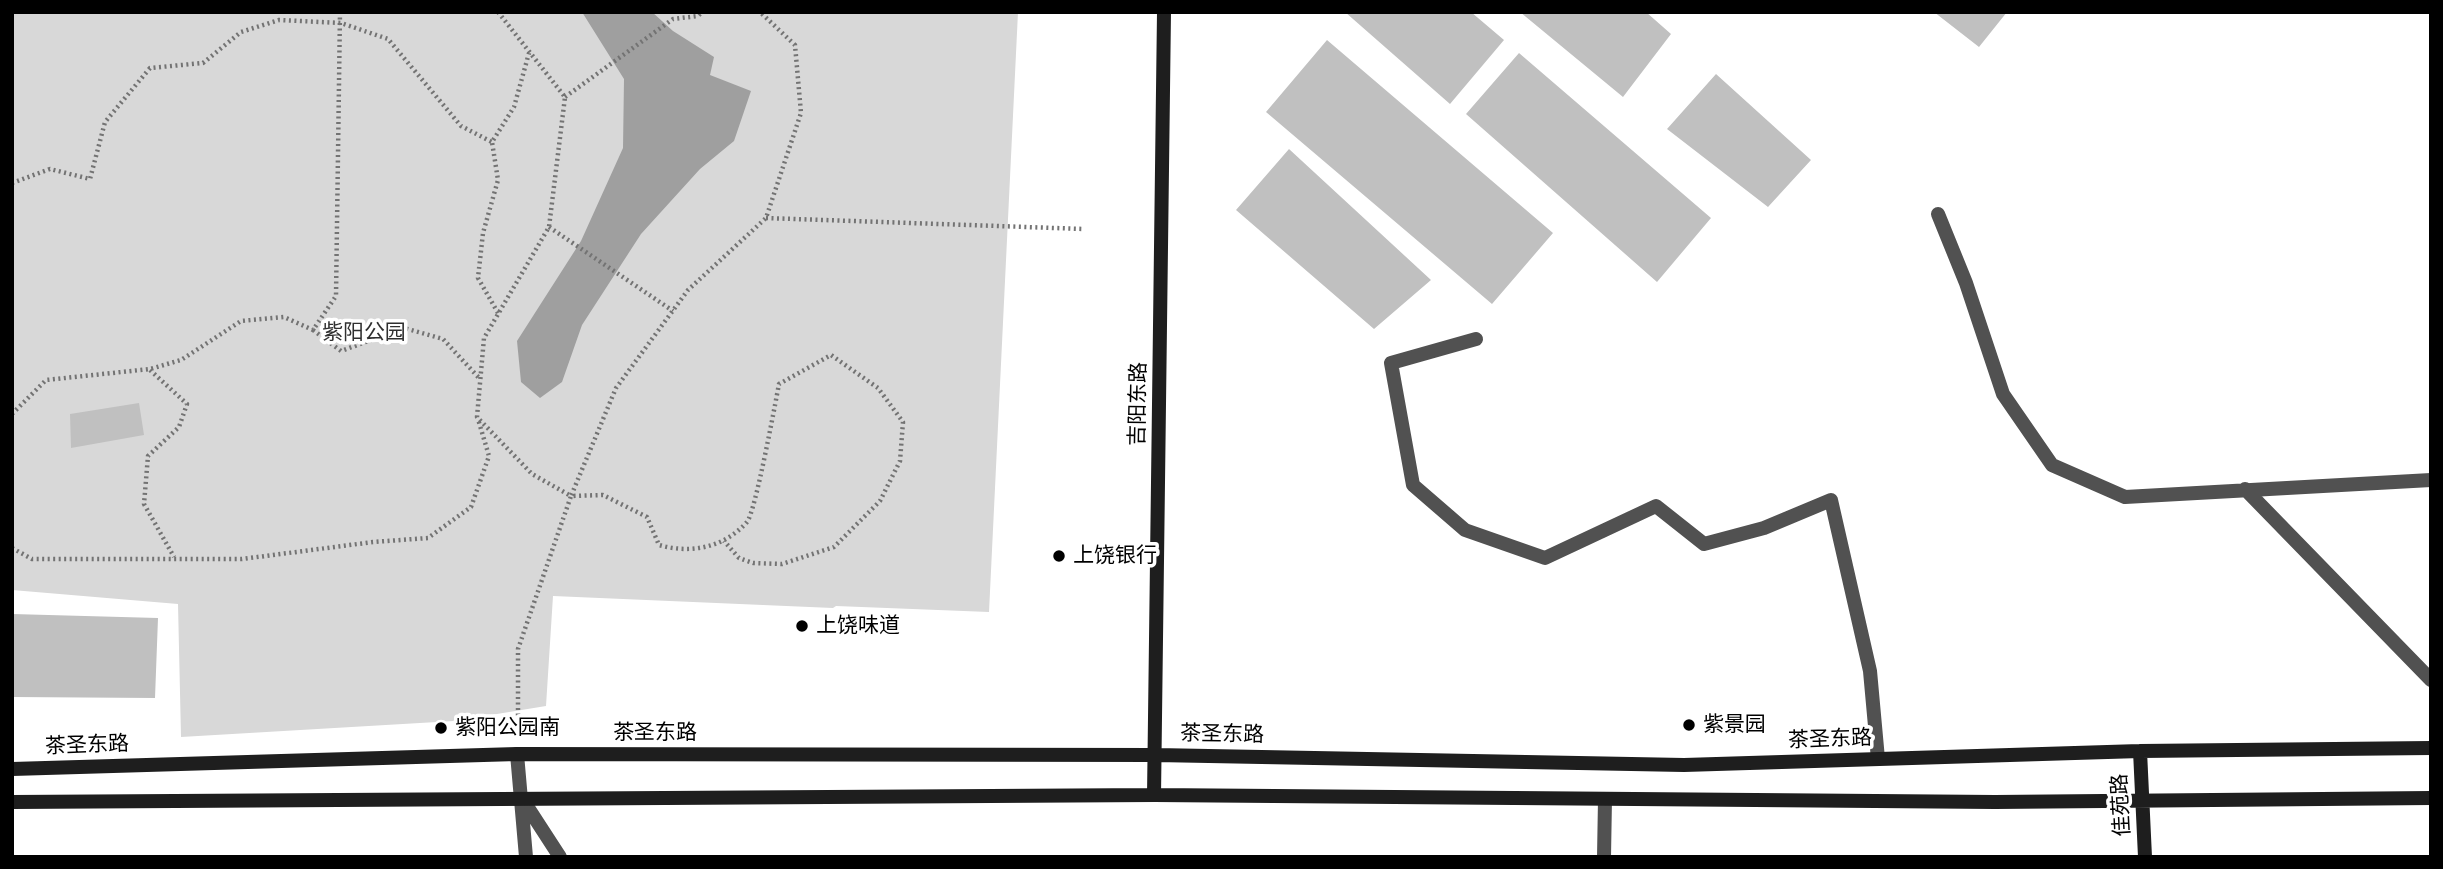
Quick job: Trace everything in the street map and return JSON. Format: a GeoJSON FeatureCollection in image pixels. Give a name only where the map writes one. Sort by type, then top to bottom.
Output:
{"type":"FeatureCollection","features":[{"type":"Feature","properties":{"kind":"main road","name":"吉阳东路"},"geometry":{"type":"LineString","coordinates":[[1154,795],[1164,12]]}},
{"type":"Feature","properties":{"kind":"main road","name":"茶圣东路"},"geometry":{"type":"LineString","coordinates":[[12,769],[517,754],[1156,755],[1684,765],[2140,751],[2431,748]]}},
{"type":"Feature","properties":{"kind":"main road","name":"佳苑路"},"geometry":{"type":"LineString","coordinates":[[2140,751],[2145,857]]}},
{"type":"Feature","properties":{"kind":"main road"},"geometry":{"type":"LineString","coordinates":[[12,802],[1154,795],[1994,803],[2144,799],[2431,798]]}},
{"type":"Feature","properties":{"kind":"street"},"geometry":{"type":"LineString","coordinates":[[1938,214],[1966,283],[2003,394],[2052,465],[2125,497],[2431,480]]}},
{"type":"Feature","properties":{"kind":"street"},"geometry":{"type":"LineString","coordinates":[[1476,339],[1391,363],[1413,485],[1465,530],[1545,558],[1656,506],[1704,544],[1764,528],[1831,500],[1870,671],[1878,759]]}},
{"type":"Feature","properties":{"kind":"street"},"geometry":{"type":"LineString","coordinates":[[2245,489],[2431,680]]}},
{"type":"Feature","properties":{"kind":"street"},"geometry":{"type":"LineString","coordinates":[[517,754],[526,857]]}},
{"type":"Feature","properties":{"kind":"street"},"geometry":{"type":"LineString","coordinates":[[522,799],[560,857]]}},
{"type":"Feature","properties":{"kind":"street"},"geometry":{"type":"LineString","coordinates":[[1604,857],[1605,799]]}},
{"type":"Feature","properties":{"kind":"path"},"geometry":{"type":"LineString","coordinates":[[313,330],[336,296],[340,12]]}},
{"type":"Feature","properties":{"kind":"path"},"geometry":{"type":"LineString","coordinates":[[12,548],[32,559],[242,559],[373,542],[428,538],[471,507],[489,456],[477,417],[484,338],[550,227],[565,97],[498,12]]}},
{"type":"Feature","properties":{"kind":"path"},"geometry":{"type":"LineString","coordinates":[[565,97],[673,19],[698,16],[702,12]]}},
{"type":"Feature","properties":{"kind":"path"},"geometry":{"type":"LineString","coordinates":[[517,754],[518,649],[571,496],[616,388],[688,290],[766,218],[801,113],[795,46],[760,12]]}},
{"type":"Feature","properties":{"kind":"path"},"geometry":{"type":"LineString","coordinates":[[12,183],[50,169],[90,179],[105,122],[150,68],[203,63],[241,32],[279,20],[341,23],[388,39],[461,125],[492,142]]}},
{"type":"Feature","properties":{"kind":"path"},"geometry":{"type":"LineString","coordinates":[[498,313],[478,278],[483,233],[498,180],[492,142],[514,107],[529,52]]}},
{"type":"Feature","properties":{"kind":"path"},"geometry":{"type":"LineString","coordinates":[[766,218],[1084,229]]}},
{"type":"Feature","properties":{"kind":"path"},"geometry":{"type":"LineString","coordinates":[[550,227],[673,311]]}},
{"type":"Feature","properties":{"kind":"path"},"geometry":{"type":"LineString","coordinates":[[12,414],[46,380],[150,369],[181,360],[242,321],[284,317],[313,330],[341,351],[404,328],[443,339],[480,379]]}},
{"type":"Feature","properties":{"kind":"path"},"geometry":{"type":"LineString","coordinates":[[477,417],[532,474],[571,496],[603,495],[647,517],[659,545],[682,552],[724,541],[749,520],[779,384],[831,355],[878,388],[903,422],[900,461],[880,501],[834,547],[782,564],[753,563],[739,558],[724,541]]}},
{"type":"Feature","properties":{"kind":"path"},"geometry":{"type":"LineString","coordinates":[[150,369],[187,404],[179,427],[148,456],[144,505],[174,557]]}},
{"type":"Feature","properties":{"kind":"green space","name":"紫阳公园"},"geometry":{"type":"Polygon","coordinates":[[[12,12],[1018,12],[989,612],[553,596],[546,706],[454,721],[181,737],[178,604],[12,590],[12,12]]]}},
{"type":"Feature","properties":{"kind":"shaded area"},"geometry":{"type":"Polygon","coordinates":[[[582,12],[652,12],[673,31],[714,57],[710,75],[751,91],[734,141],[700,169],[641,234],[582,325],[562,382],[540,398],[521,382],[517,341],[581,241],[623,148],[624,79],[582,12]]]}},
{"type":"Feature","properties":{"kind":"building"},"geometry":{"type":"Polygon","coordinates":[[[1345,12],[1471,12],[1504,40],[1450,104],[1345,12]]]}},
{"type":"Feature","properties":{"kind":"building"},"geometry":{"type":"Polygon","coordinates":[[[1520,12],[1646,12],[1671,34],[1623,97],[1520,12]]]}},
{"type":"Feature","properties":{"kind":"building"},"geometry":{"type":"Polygon","coordinates":[[[1934,12],[2007,12],[1979,47],[1934,12]]]}},
{"type":"Feature","properties":{"kind":"building"},"geometry":{"type":"Polygon","coordinates":[[[1327,40],[1553,233],[1492,304],[1266,112],[1327,40]]]}},
{"type":"Feature","properties":{"kind":"building"},"geometry":{"type":"Polygon","coordinates":[[[1519,53],[1711,218],[1657,282],[1466,114],[1519,53]]]}},
{"type":"Feature","properties":{"kind":"building"},"geometry":{"type":"Polygon","coordinates":[[[1716,74],[1811,160],[1768,207],[1667,129],[1716,74]]]}},
{"type":"Feature","properties":{"kind":"building"},"geometry":{"type":"Polygon","coordinates":[[[1289,149],[1431,280],[1374,329],[1236,210],[1289,149]]]}},
{"type":"Feature","properties":{"kind":"building"},"geometry":{"type":"Polygon","coordinates":[[[139,403],[144,435],[71,448],[70,414],[139,403]]]}},
{"type":"Feature","properties":{"kind":"building"},"geometry":{"type":"Polygon","coordinates":[[[12,614],[158,618],[155,698],[12,697],[12,614]]]}},
{"type":"Feature","properties":{"kind":"place","name":"上饶银行"},"geometry":{"type":"Point","coordinates":[1059,556]}},
{"type":"Feature","properties":{"kind":"place","name":"上饶味道"},"geometry":{"type":"Point","coordinates":[802,626]}},
{"type":"Feature","properties":{"kind":"place","name":"紫景园"},"geometry":{"type":"Point","coordinates":[1689,725]}},
{"type":"Feature","properties":{"kind":"place","name":"紫阳公园南"},"geometry":{"type":"Point","coordinates":[441,728]}}]}
